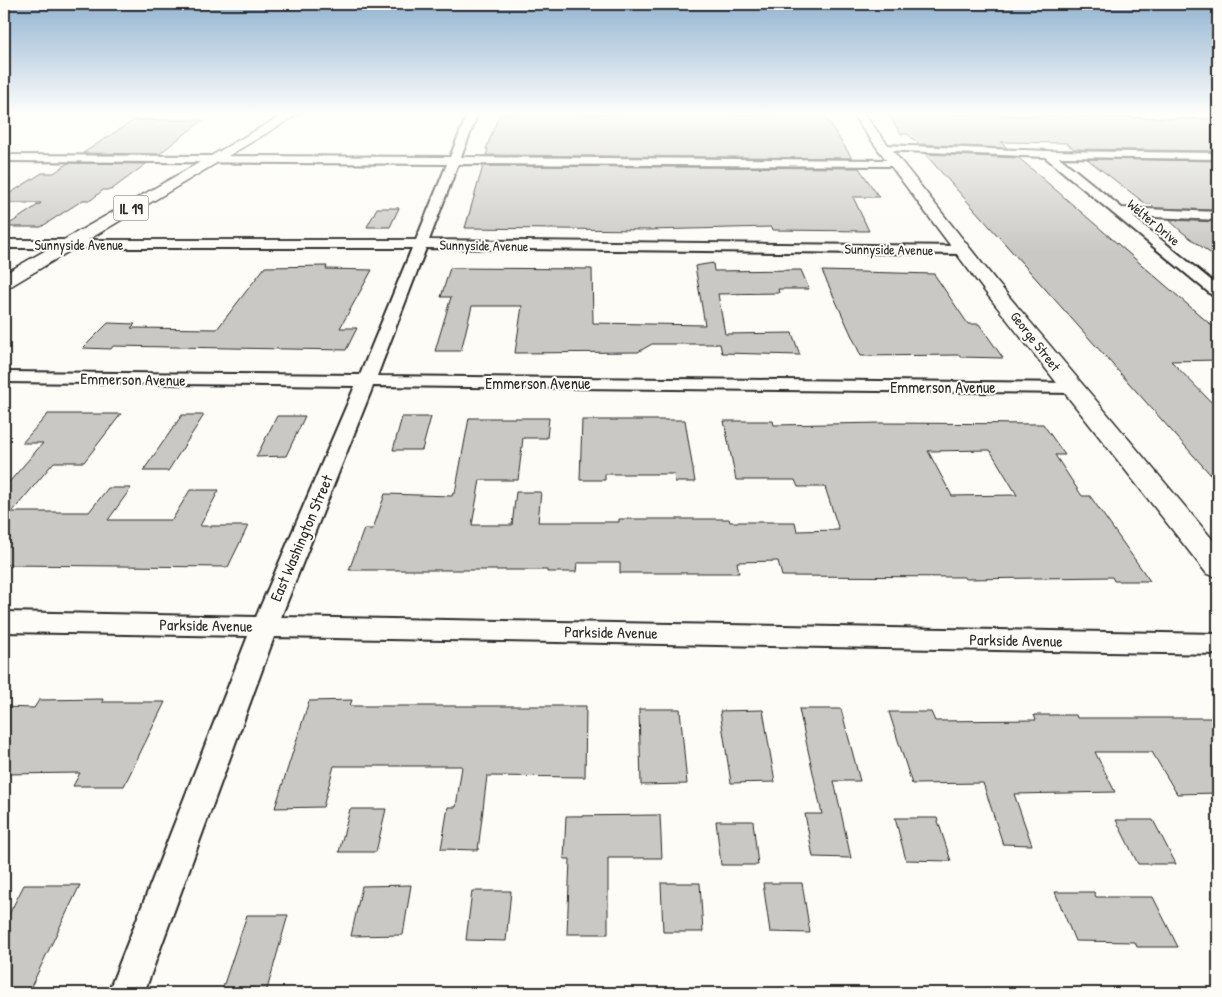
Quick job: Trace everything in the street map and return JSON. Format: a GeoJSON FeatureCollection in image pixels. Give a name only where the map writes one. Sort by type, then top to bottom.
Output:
{"type":"FeatureCollection","features":[{"type":"Feature","properties":{"kind":"street","name":"IL 19"},"geometry":{"type":"LineString","coordinates":[[4,282],[212,160]]}},
{"type":"Feature","properties":{"kind":"street"},"geometry":{"type":"LineString","coordinates":[[277,160],[583,160]]}},
{"type":"Feature","properties":{"kind":"street","name":"George Street"},"geometry":{"type":"LineString","coordinates":[[891,160],[1218,566]]}},
{"type":"Feature","properties":{"kind":"street","name":"Welter Drive"},"geometry":{"type":"LineString","coordinates":[[1055,160],[1218,293]]}},
{"type":"Feature","properties":{"kind":"street","name":"East Washington Street"},"geometry":{"type":"LineString","coordinates":[[126,993],[265,626],[455,161]]}},
{"type":"Feature","properties":{"kind":"street"},"geometry":{"type":"LineString","coordinates":[[1119,212],[1218,216]]}},
{"type":"Feature","properties":{"kind":"street","name":"Sunnyside Avenue"},"geometry":{"type":"LineString","coordinates":[[4,244],[421,244],[963,250]]}},
{"type":"Feature","properties":{"kind":"street","name":"Emmerson Avenue"},"geometry":{"type":"LineString","coordinates":[[4,377],[1073,388]]}},
{"type":"Feature","properties":{"kind":"street","name":"Parkside Avenue"},"geometry":{"type":"LineString","coordinates":[[4,622],[1218,644]]}},
{"type":"Feature","properties":{"kind":"building"},"geometry":{"type":"Polygon","coordinates":[[[930,160],[1021,160],[1218,331],[1218,360],[1171,361],[1218,409],[1218,483],[930,160]]]}},
{"type":"Feature","properties":{"kind":"building"},"geometry":{"type":"Polygon","coordinates":[[[1088,160],[1218,161],[1218,210],[1155,208],[1151,204],[1146,204],[1088,160]]]}},
{"type":"Feature","properties":{"kind":"building"},"geometry":{"type":"Polygon","coordinates":[[[68,163],[146,164],[111,190],[103,190],[91,200],[83,200],[41,227],[5,227],[41,203],[4,203],[4,197],[42,173],[54,173],[68,163]]]}},
{"type":"Feature","properties":{"kind":"building"},"geometry":{"type":"Polygon","coordinates":[[[483,166],[859,168],[879,197],[853,197],[869,231],[773,230],[772,227],[648,230],[465,228],[483,166]]]}},
{"type":"Feature","properties":{"kind":"building"},"geometry":{"type":"Polygon","coordinates":[[[377,208],[399,208],[390,227],[367,227],[377,208]]]}},
{"type":"Feature","properties":{"kind":"building"},"geometry":{"type":"Polygon","coordinates":[[[1169,220],[1218,222],[1218,259],[1182,232],[1169,220]]]}},
{"type":"Feature","properties":{"kind":"building"},"geometry":{"type":"Polygon","coordinates":[[[713,263],[714,271],[801,270],[809,289],[778,289],[779,293],[718,294],[725,334],[792,333],[800,355],[722,353],[720,344],[652,344],[638,352],[515,353],[522,306],[472,306],[461,351],[435,351],[451,297],[441,297],[450,268],[592,269],[593,323],[705,325],[695,266],[713,263]]]}},
{"type":"Feature","properties":{"kind":"building"},"geometry":{"type":"Polygon","coordinates":[[[327,266],[326,269],[372,270],[340,328],[357,328],[346,350],[113,346],[111,349],[83,348],[108,323],[135,324],[131,328],[217,329],[265,267],[327,266]]]}},
{"type":"Feature","properties":{"kind":"building"},"geometry":{"type":"Polygon","coordinates":[[[822,271],[934,274],[968,324],[979,324],[1003,358],[960,357],[960,355],[861,356],[822,271]]]}},
{"type":"Feature","properties":{"kind":"building"},"geometry":{"type":"Polygon","coordinates":[[[48,414],[121,414],[84,462],[54,462],[12,512],[89,512],[108,488],[131,488],[108,520],[172,520],[190,490],[219,490],[200,526],[248,526],[228,567],[4,565],[4,488],[43,443],[22,443],[48,414]]]}},
{"type":"Feature","properties":{"kind":"building"},"geometry":{"type":"Polygon","coordinates":[[[182,415],[204,415],[168,471],[143,471],[182,415]]]}},
{"type":"Feature","properties":{"kind":"building"},"geometry":{"type":"Polygon","coordinates":[[[277,416],[305,416],[286,456],[256,457],[277,416]]]}},
{"type":"Feature","properties":{"kind":"building"},"geometry":{"type":"Polygon","coordinates":[[[402,417],[431,417],[422,450],[393,450],[402,417]]]}},
{"type":"Feature","properties":{"kind":"building"},"geometry":{"type":"Polygon","coordinates":[[[469,418],[549,418],[547,438],[523,438],[518,480],[480,480],[472,525],[512,525],[516,492],[541,492],[538,522],[619,522],[619,519],[729,519],[730,522],[795,522],[797,531],[839,530],[825,487],[798,487],[795,480],[736,480],[724,421],[773,421],[774,425],[881,423],[1043,424],[1065,455],[1055,455],[1082,496],[1090,496],[1150,581],[1114,581],[1112,577],[965,579],[964,577],[782,576],[778,561],[737,562],[739,573],[620,573],[620,563],[577,563],[576,572],[547,572],[547,570],[349,570],[364,529],[373,529],[385,494],[452,496],[455,493],[469,418]],[[990,450],[928,451],[952,496],[1017,495],[990,450]]]}},
{"type":"Feature","properties":{"kind":"building"},"geometry":{"type":"Polygon","coordinates":[[[582,420],[685,420],[695,482],[675,482],[674,474],[605,474],[605,480],[580,480],[582,420]]]}},
{"type":"Feature","properties":{"kind":"building"},"geometry":{"type":"Polygon","coordinates":[[[103,699],[102,702],[165,702],[124,786],[73,786],[80,773],[4,774],[4,707],[34,708],[39,700],[103,699]]]}},
{"type":"Feature","properties":{"kind":"building"},"geometry":{"type":"Polygon","coordinates":[[[352,700],[350,706],[586,706],[585,777],[487,776],[478,850],[441,849],[448,807],[456,807],[462,766],[334,766],[323,807],[275,808],[309,701],[352,700]]]}},
{"type":"Feature","properties":{"kind":"building"},"geometry":{"type":"Polygon","coordinates":[[[639,709],[680,709],[687,784],[641,785],[639,709]]]}},
{"type":"Feature","properties":{"kind":"building"},"geometry":{"type":"Polygon","coordinates":[[[799,709],[841,709],[860,781],[834,781],[851,858],[813,857],[805,814],[822,814],[799,709]]]}},
{"type":"Feature","properties":{"kind":"building"},"geometry":{"type":"Polygon","coordinates":[[[763,710],[775,782],[731,783],[720,711],[763,710]]]}},
{"type":"Feature","properties":{"kind":"building"},"geometry":{"type":"Polygon","coordinates":[[[889,712],[931,712],[935,721],[1036,720],[1034,715],[1076,715],[1077,718],[1218,718],[1218,793],[1177,794],[1152,752],[1095,752],[1115,792],[1014,794],[1032,845],[1003,844],[983,783],[912,784],[889,712]]]}},
{"type":"Feature","properties":{"kind":"building"},"geometry":{"type":"Polygon","coordinates":[[[350,809],[386,809],[376,852],[339,852],[350,809]]]}},
{"type":"Feature","properties":{"kind":"building"},"geometry":{"type":"Polygon","coordinates":[[[660,815],[662,858],[608,858],[608,934],[567,934],[570,859],[564,859],[566,816],[660,815]]]}},
{"type":"Feature","properties":{"kind":"building"},"geometry":{"type":"Polygon","coordinates":[[[895,818],[937,818],[951,861],[906,860],[895,818]]]}},
{"type":"Feature","properties":{"kind":"building"},"geometry":{"type":"Polygon","coordinates":[[[1116,820],[1153,820],[1176,864],[1138,864],[1116,820]]]}},
{"type":"Feature","properties":{"kind":"building"},"geometry":{"type":"Polygon","coordinates":[[[716,821],[753,821],[758,865],[721,865],[716,821]]]}},
{"type":"Feature","properties":{"kind":"building"},"geometry":{"type":"Polygon","coordinates":[[[661,883],[700,883],[703,932],[663,932],[661,883]]]}},
{"type":"Feature","properties":{"kind":"building"},"geometry":{"type":"Polygon","coordinates":[[[763,883],[802,883],[810,933],[770,932],[763,883]]]}},
{"type":"Feature","properties":{"kind":"building"},"geometry":{"type":"Polygon","coordinates":[[[24,885],[80,885],[28,993],[4,993],[4,924],[24,885]]]}},
{"type":"Feature","properties":{"kind":"building"},"geometry":{"type":"Polygon","coordinates":[[[411,885],[403,935],[351,936],[362,886],[411,885]]]}},
{"type":"Feature","properties":{"kind":"building"},"geometry":{"type":"Polygon","coordinates":[[[472,891],[511,891],[506,941],[466,940],[472,891]]]}},
{"type":"Feature","properties":{"kind":"building"},"geometry":{"type":"Polygon","coordinates":[[[1055,892],[1094,892],[1096,897],[1153,897],[1178,947],[1137,947],[1135,942],[1075,941],[1055,892]]]}},
{"type":"Feature","properties":{"kind":"building"},"geometry":{"type":"Polygon","coordinates":[[[247,915],[288,915],[266,993],[221,993],[247,915]]]}}]}
